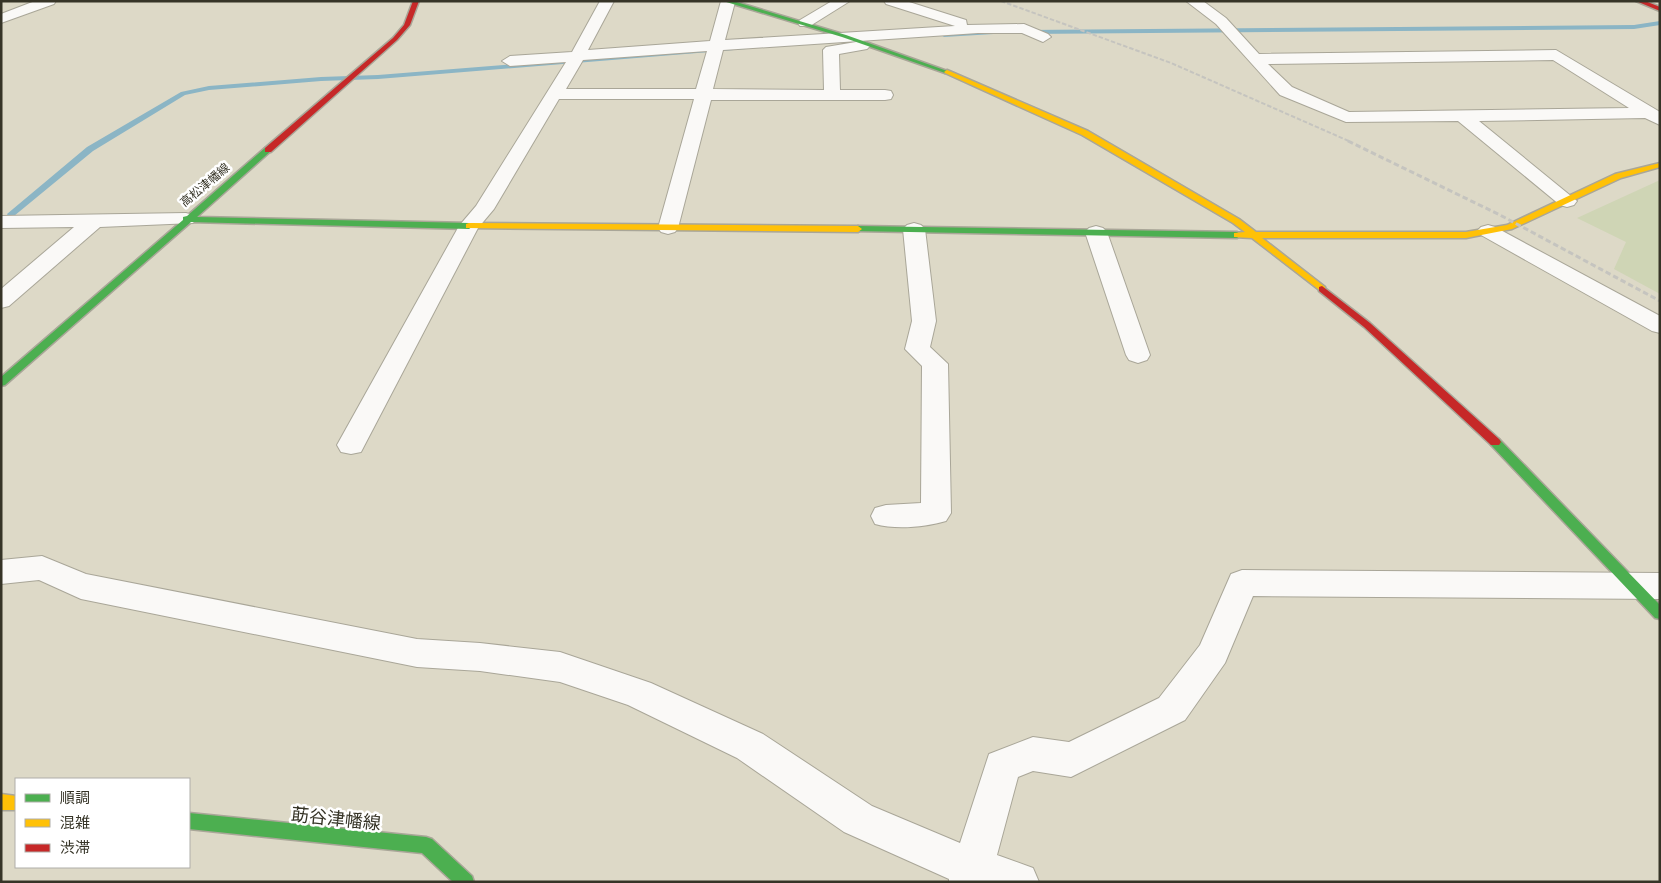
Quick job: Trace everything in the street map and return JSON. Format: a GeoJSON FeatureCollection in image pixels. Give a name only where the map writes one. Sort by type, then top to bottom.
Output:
{"type":"FeatureCollection","features":[{"type":"Feature","properties":{"kind":"street"},"geometry":{"type":"LineString","coordinates":[[1,20],[50,1]]}},
{"type":"Feature","properties":{"kind":"street","name":"高松津幡線"},"geometry":{"type":"LineString","coordinates":[[1,383],[186,219],[352,78],[407,25],[416,1]]}},
{"type":"Feature","properties":{"kind":"street"},"geometry":{"type":"LineString","coordinates":[[351,445],[469,226],[484,209],[575,60],[607,1]]}},
{"type":"Feature","properties":{"kind":"street"},"geometry":{"type":"LineString","coordinates":[[668,228],[727,1],[805,23],[960,77],[1085,133],[1236,221],[1367,325],[1485,431],[1646,586],[1660,614]]}},
{"type":"Feature","properties":{"kind":"street"},"geometry":{"type":"LineString","coordinates":[[805,23],[843,1]]}},
{"type":"Feature","properties":{"kind":"street"},"geometry":{"type":"LineString","coordinates":[[891,1],[978,28]]}},
{"type":"Feature","properties":{"kind":"street"},"geometry":{"type":"LineString","coordinates":[[1193,1],[1228,29],[1286,91],[1346,117],[1654,117]]}},
{"type":"Feature","properties":{"kind":"street"},"geometry":{"type":"LineString","coordinates":[[1637,2],[1660,5]]}},
{"type":"Feature","properties":{"kind":"street"},"geometry":{"type":"LineString","coordinates":[[1637,2],[1660,9]]}},
{"type":"Feature","properties":{"kind":"street"},"geometry":{"type":"LineString","coordinates":[[510,61],[575,60],[978,28],[1036,33]]}},
{"type":"Feature","properties":{"kind":"street"},"geometry":{"type":"LineString","coordinates":[[832,95],[831,50],[868,44]]}},
{"type":"Feature","properties":{"kind":"street"},"geometry":{"type":"LineString","coordinates":[[1255,59],[1556,55],[1654,117]]}},
{"type":"Feature","properties":{"kind":"street"},"geometry":{"type":"LineString","coordinates":[[554,94],[885,95]]}},
{"type":"Feature","properties":{"kind":"street"},"geometry":{"type":"LineString","coordinates":[[1464,117],[1567,201]]}},
{"type":"Feature","properties":{"kind":"street"},"geometry":{"type":"LineString","coordinates":[[1,222],[186,219],[469,226],[914,229],[1254,235],[1466,234],[1509,227],[1618,176],[1660,165]]}},
{"type":"Feature","properties":{"kind":"street"},"geometry":{"type":"LineString","coordinates":[[1,301],[94,221]]}},
{"type":"Feature","properties":{"kind":"street"},"geometry":{"type":"LineString","coordinates":[[886,516],[936,513],[935,364],[916,349],[924,321],[914,229]]}},
{"type":"Feature","properties":{"kind":"street"},"geometry":{"type":"LineString","coordinates":[[1488,231],[1660,326]]}},
{"type":"Feature","properties":{"kind":"street"},"geometry":{"type":"LineString","coordinates":[[1096,232],[1138,355]]}},
{"type":"Feature","properties":{"kind":"street"},"geometry":{"type":"LineString","coordinates":[[1,572],[42,568],[81,586],[417,653],[480,657],[560,667],[638,694],[750,746],[858,819],[971,876],[1019,882]]}},
{"type":"Feature","properties":{"kind":"street"},"geometry":{"type":"LineString","coordinates":[[971,876],[1002,766],[1034,754],[1071,760],[1172,709],[1213,653],[1242,584],[1646,586]]}},
{"type":"Feature","properties":{"kind":"street"},"geometry":{"type":"LineString","coordinates":[[1,802],[15,803]]}},
{"type":"Feature","properties":{"kind":"street","name":"莇谷津幡線"},"geometry":{"type":"LineString","coordinates":[[190,821],[426,845],[466,882]]}},
{"type":"Feature","properties":{"kind":"green space"},"geometry":{"type":"Polygon","coordinates":[[[1660,180],[1660,294],[1614,269],[1626,242],[1577,218],[1660,180]]]}},
{"type":"Feature","properties":{"kind":"waterway"},"geometry":{"type":"LineString","coordinates":[[1027,32],[1634,27],[1660,23]]}},
{"type":"Feature","properties":{"kind":"waterway"},"geometry":{"type":"LineString","coordinates":[[944,35],[1008,32]]}},
{"type":"Feature","properties":{"kind":"waterway"},"geometry":{"type":"LineString","coordinates":[[11,214],[90,149],[183,93],[209,88],[321,79],[378,77],[744,48]]}},
{"type":"Feature","properties":{"kind":"railway"},"geometry":{"type":"LineString","coordinates":[[1001,1],[1171,63],[1351,142]]}},
{"type":"Feature","properties":{"kind":"railway"},"geometry":{"type":"LineString","coordinates":[[1348,141],[1500,215],[1660,301]]}},
{"type":"Feature","properties":{"kind":"traffic: fast"},"geometry":{"type":"LineString","coordinates":[[726,1],[844,36],[947,72]]}},
{"type":"Feature","properties":{"kind":"traffic: fast"},"geometry":{"type":"LineString","coordinates":[[1,383],[268,150]]}},
{"type":"Feature","properties":{"kind":"traffic: fast"},"geometry":{"type":"LineString","coordinates":[[186,219],[469,226]]}},
{"type":"Feature","properties":{"kind":"traffic: fast"},"geometry":{"type":"LineString","coordinates":[[858,229],[1237,235]]}},
{"type":"Feature","properties":{"kind":"traffic: fast"},"geometry":{"type":"LineString","coordinates":[[1495,442],[1660,614]]}},
{"type":"Feature","properties":{"kind":"traffic: fast"},"geometry":{"type":"LineString","coordinates":[[190,821],[426,845],[466,882]]}},
{"type":"Feature","properties":{"kind":"traffic: slow"},"geometry":{"type":"LineString","coordinates":[[947,72],[1085,133],[1236,221],[1322,289]]}},
{"type":"Feature","properties":{"kind":"traffic: slow"},"geometry":{"type":"LineString","coordinates":[[1237,235],[1466,235],[1509,227],[1618,176],[1660,165]]}},
{"type":"Feature","properties":{"kind":"traffic: slow"},"geometry":{"type":"LineString","coordinates":[[469,226],[858,229]]}},
{"type":"Feature","properties":{"kind":"traffic: slow"},"geometry":{"type":"LineString","coordinates":[[1,802],[15,803]]}},
{"type":"Feature","properties":{"kind":"traffic: jam"},"geometry":{"type":"LineString","coordinates":[[268,150],[395,39],[407,25],[416,1]]}},
{"type":"Feature","properties":{"kind":"traffic: jam"},"geometry":{"type":"LineString","coordinates":[[1639,1],[1660,9]]}},
{"type":"Feature","properties":{"kind":"traffic: jam"},"geometry":{"type":"LineString","coordinates":[[1322,289],[1367,325],[1495,442]]}}]}
